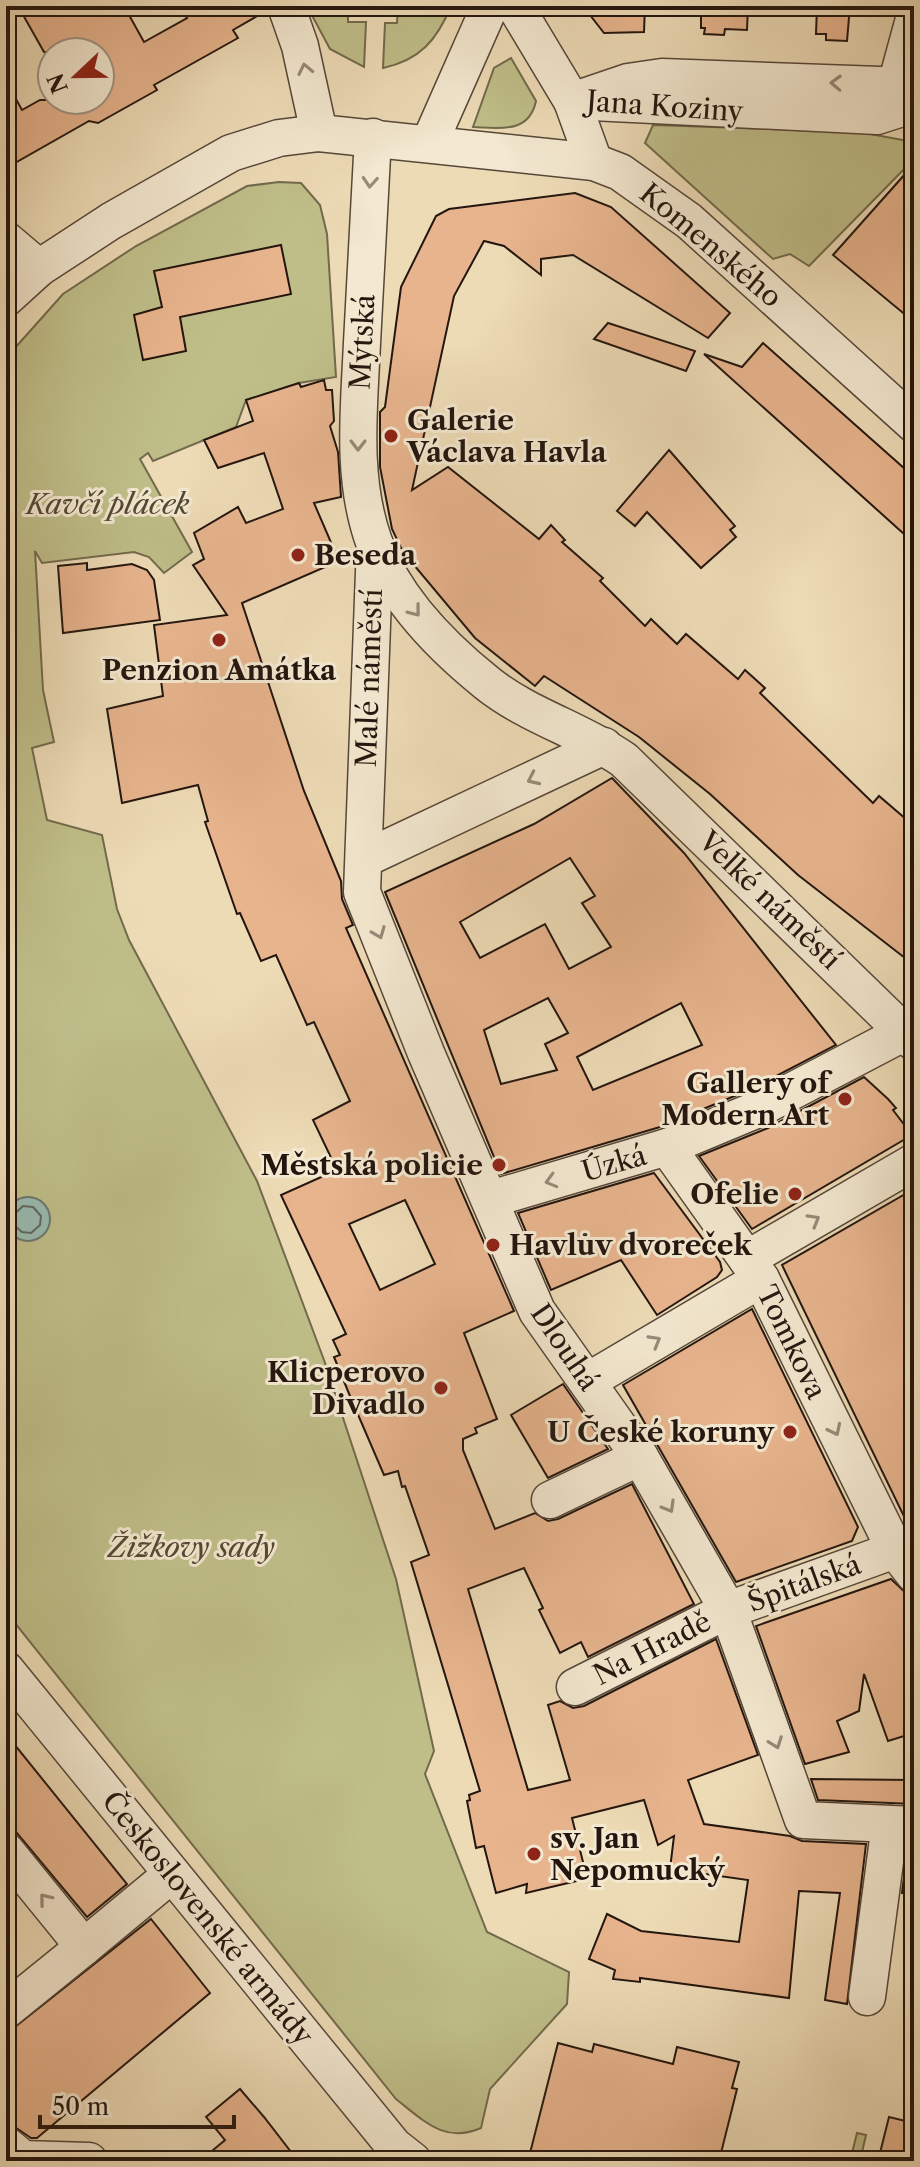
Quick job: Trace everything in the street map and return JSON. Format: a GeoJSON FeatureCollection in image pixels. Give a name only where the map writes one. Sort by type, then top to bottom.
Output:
{"type":"FeatureCollection","features":[{"type":"Feature","properties":{"kind":"street"},"geometry":{"type":"LineString","coordinates":[[286,6],[300,46],[319,133]]}},
{"type":"Feature","properties":{"kind":"street"},"geometry":{"type":"LineString","coordinates":[[429,144],[490,6]]}},
{"type":"Feature","properties":{"kind":"street"},"geometry":{"type":"LineString","coordinates":[[515,6],[572,101],[594,162]]}},
{"type":"Feature","properties":{"kind":"street"},"geometry":{"type":"LineString","coordinates":[[910,109],[899,74],[914,19]]}},
{"type":"Feature","properties":{"kind":"street","name":"Jana Koziny"},"geometry":{"type":"LineString","coordinates":[[572,101],[877,116],[910,109]]}},
{"type":"Feature","properties":{"kind":"street"},"geometry":{"type":"LineString","coordinates":[[6,298],[39,268],[111,221],[231,153],[279,138],[319,133],[373,137]]}},
{"type":"Feature","properties":{"kind":"street","name":"Komenského"},"geometry":{"type":"LineString","coordinates":[[373,137],[594,162],[647,188],[689,221],[914,424]]}},
{"type":"Feature","properties":{"kind":"street","name":"Mýtská"},"geometry":{"type":"LineString","coordinates":[[373,137],[358,454],[363,503],[375,545]]}},
{"type":"Feature","properties":{"kind":"street"},"geometry":{"type":"LineString","coordinates":[[6,240],[39,268]]}},
{"type":"Feature","properties":{"kind":"street","name":"Malé náměstí"},"geometry":{"type":"LineString","coordinates":[[375,545],[401,594],[461,662],[525,708],[614,753]]}},
{"type":"Feature","properties":{"kind":"street","name":"Malé náměstí"},"geometry":{"type":"LineString","coordinates":[[364,859],[375,545]]}},
{"type":"Feature","properties":{"kind":"street"},"geometry":{"type":"LineString","coordinates":[[364,859],[614,753]]}},
{"type":"Feature","properties":{"kind":"street","name":"Velké náměstí"},"geometry":{"type":"LineString","coordinates":[[614,753],[910,1037]]}},
{"type":"Feature","properties":{"kind":"street","name":"Dlouhá"},"geometry":{"type":"LineString","coordinates":[[364,859],[362,892],[426,1053],[537,1311],[640,1457],[728,1610],[803,1820],[902,1825]]}},
{"type":"Feature","properties":{"kind":"street","name":"Úzká"},"geometry":{"type":"LineString","coordinates":[[491,1199],[667,1147],[758,1109],[910,1037]]}},
{"type":"Feature","properties":{"kind":"street","name":"Tomkova"},"geometry":{"type":"LineString","coordinates":[[667,1147],[754,1269],[909,1570]]}},
{"type":"Feature","properties":{"kind":"street"},"geometry":{"type":"LineString","coordinates":[[588,1381],[914,1162]]}},
{"type":"Feature","properties":{"kind":"street"},"geometry":{"type":"LineString","coordinates":[[550,1500],[640,1457]]}},
{"type":"Feature","properties":{"kind":"street","name":"Špitálská"},"geometry":{"type":"LineString","coordinates":[[728,1610],[909,1570]]}},
{"type":"Feature","properties":{"kind":"street","name":"Na Hradě"},"geometry":{"type":"LineString","coordinates":[[575,1687],[728,1610]]}},
{"type":"Feature","properties":{"kind":"street","name":"Československé armády"},"geometry":{"type":"LineString","coordinates":[[6,1670],[394,2146],[410,2160]]}},
{"type":"Feature","properties":{"kind":"street"},"geometry":{"type":"LineString","coordinates":[[867,1997],[902,1825]]}},
{"type":"Feature","properties":{"kind":"street"},"geometry":{"type":"LineString","coordinates":[[6,1851],[84,1947]]}},
{"type":"Feature","properties":{"kind":"street"},"geometry":{"type":"LineString","coordinates":[[6,2010],[172,1874]]}},
{"type":"Feature","properties":{"kind":"street"},"geometry":{"type":"LineString","coordinates":[[6,2145],[23,2159],[89,2161]]}},
{"type":"Feature","properties":{"kind":"green space"},"geometry":{"type":"Polygon","coordinates":[[[307,6],[354,6],[348,8],[348,22],[366,22],[364,67],[330,49],[307,6]]]}},
{"type":"Feature","properties":{"kind":"green space"},"geometry":{"type":"Polygon","coordinates":[[[398,6],[451,6],[440,29],[426,47],[407,60],[383,68],[385,23],[397,23],[398,6]]]}},
{"type":"Feature","properties":{"kind":"green space"},"geometry":{"type":"Polygon","coordinates":[[[511,58],[536,101],[532,112],[527,119],[512,127],[473,127],[494,68],[511,58]]]}},
{"type":"Feature","properties":{"kind":"green space"},"geometry":{"type":"Polygon","coordinates":[[[653,125],[859,132],[914,142],[914,159],[809,266],[790,254],[773,259],[645,143],[653,125]]]}},
{"type":"Feature","properties":{"kind":"green space","name":"Žižkovy sady"},"geometry":{"type":"Polygon","coordinates":[[[301,183],[320,205],[327,234],[336,377],[299,383],[246,400],[236,427],[153,461],[148,453],[140,459],[192,552],[164,573],[149,557],[134,552],[42,563],[35,551],[43,690],[54,742],[32,748],[47,820],[102,835],[117,909],[129,940],[257,1181],[324,1360],[396,1579],[434,1751],[425,1774],[487,1932],[569,1972],[567,2004],[490,2089],[481,2128],[468,2132],[446,2132],[436,2128],[396,2099],[6,1612],[6,358],[63,294],[136,246],[247,186],[301,183]]]}},
{"type":"Feature","properties":{"kind":"green space"},"geometry":{"type":"Polygon","coordinates":[[[857,2133],[866,2135],[860,2161],[850,2161],[857,2133]]]}},
{"type":"Feature","properties":{"kind":"water"},"geometry":{"type":"Polygon","coordinates":[[[28,1197],[43,1204],[50,1219],[43,1234],[28,1241],[13,1234],[6,1219],[13,1204],[28,1197]]]}},
{"type":"Feature","properties":{"kind":"building"},"geometry":{"type":"Polygon","coordinates":[[[18,6],[124,6],[144,42],[187,18],[180,6],[266,6],[266,11],[233,30],[238,38],[154,85],[157,90],[116,113],[116,36],[36,38],[18,6]]]}},
{"type":"Feature","properties":{"kind":"building"},"geometry":{"type":"Polygon","coordinates":[[[583,6],[645,6],[644,32],[604,33],[583,6]]]}},
{"type":"Feature","properties":{"kind":"building"},"geometry":{"type":"Polygon","coordinates":[[[701,6],[748,6],[747,30],[725,29],[724,35],[704,34],[701,6]]]}},
{"type":"Feature","properties":{"kind":"building"},"geometry":{"type":"Polygon","coordinates":[[[817,6],[850,6],[847,41],[826,40],[826,34],[816,34],[817,6]]]}},
{"type":"Feature","properties":{"kind":"building"},"geometry":{"type":"Polygon","coordinates":[[[6,81],[22,110],[36,102],[36,116],[111,116],[98,123],[89,121],[6,168],[6,81]]]}},
{"type":"Feature","properties":{"kind":"building"},"geometry":{"type":"Polygon","coordinates":[[[914,164],[914,322],[833,255],[914,164]]]}},
{"type":"Feature","properties":{"kind":"building"},"geometry":{"type":"Polygon","coordinates":[[[575,193],[611,207],[730,313],[708,338],[573,255],[541,259],[541,275],[504,246],[484,241],[454,296],[412,490],[448,467],[539,539],[551,525],[565,540],[562,542],[603,578],[600,581],[645,626],[651,619],[677,644],[686,634],[738,679],[745,670],[765,688],[760,693],[873,803],[879,796],[914,826],[914,965],[798,875],[710,794],[639,737],[544,676],[535,686],[475,638],[403,552],[392,529],[380,467],[380,412],[385,407],[401,287],[436,216],[449,209],[575,193]]]}},
{"type":"Feature","properties":{"kind":"building"},"geometry":{"type":"Polygon","coordinates":[[[281,245],[291,294],[180,317],[186,351],[143,360],[134,315],[162,307],[154,271],[281,245]]]}},
{"type":"Feature","properties":{"kind":"building"},"geometry":{"type":"Polygon","coordinates":[[[608,323],[695,351],[686,371],[594,339],[608,323]]]}},
{"type":"Feature","properties":{"kind":"building"},"geometry":{"type":"Polygon","coordinates":[[[763,343],[914,477],[914,543],[704,354],[742,367],[763,343]]]}},
{"type":"Feature","properties":{"kind":"building"},"geometry":{"type":"Polygon","coordinates":[[[324,380],[326,390],[332,390],[334,421],[330,426],[338,452],[341,497],[314,503],[339,561],[242,603],[304,791],[341,881],[342,899],[353,925],[346,928],[514,1311],[464,1333],[497,1419],[475,1428],[477,1433],[463,1439],[463,1450],[495,1529],[535,1513],[548,1521],[558,1519],[632,1484],[694,1604],[588,1657],[581,1642],[560,1653],[539,1610],[543,1608],[524,1568],[468,1589],[528,1790],[570,1780],[548,1705],[560,1701],[573,1708],[584,1706],[716,1639],[758,1755],[688,1780],[704,1824],[790,1836],[802,1841],[866,1844],[847,2004],[825,2000],[840,1893],[799,1891],[789,1998],[640,1978],[640,1982],[613,1979],[615,1970],[589,1959],[607,1914],[641,1931],[739,1942],[748,1880],[670,1869],[674,1836],[658,1845],[644,1800],[572,1818],[583,1862],[578,1865],[581,1880],[526,1893],[527,1884],[496,1893],[484,1846],[476,1848],[467,1801],[470,1800],[469,1795],[480,1791],[411,1562],[429,1555],[398,1471],[384,1475],[350,1396],[334,1357],[340,1355],[333,1340],[346,1334],[281,1195],[337,1170],[313,1120],[350,1101],[314,1022],[307,1025],[276,955],[261,961],[240,913],[237,914],[205,822],[208,821],[198,785],[122,803],[107,709],[163,696],[154,625],[227,615],[193,565],[204,559],[194,533],[238,507],[246,523],[283,509],[264,453],[218,468],[204,440],[253,421],[246,400],[299,383],[301,387],[324,380]],[[405,1200],[349,1224],[380,1290],[435,1264],[405,1200]]]}},
{"type":"Feature","properties":{"kind":"building"},"geometry":{"type":"Polygon","coordinates":[[[669,450],[735,526],[730,530],[736,537],[701,568],[647,512],[635,526],[617,511],[669,450]]]}},
{"type":"Feature","properties":{"kind":"building"},"geometry":{"type":"Polygon","coordinates":[[[87,563],[87,570],[132,564],[147,570],[154,580],[160,620],[63,633],[58,566],[87,563]]]}},
{"type":"Feature","properties":{"kind":"building"},"geometry":{"type":"Polygon","coordinates":[[[612,778],[684,853],[836,1045],[749,1090],[660,1127],[501,1174],[385,892],[534,824],[612,778]],[[570,858],[460,922],[480,958],[545,924],[569,969],[611,947],[582,903],[595,896],[570,858]],[[548,998],[484,1030],[501,1084],[557,1070],[545,1044],[568,1033],[548,998]],[[681,1003],[577,1057],[593,1090],[702,1045],[681,1003]]]}},
{"type":"Feature","properties":{"kind":"building"},"geometry":{"type":"Polygon","coordinates":[[[864,1077],[896,1108],[893,1110],[912,1135],[752,1229],[699,1156],[768,1128],[864,1077]]]}},
{"type":"Feature","properties":{"kind":"building"},"geometry":{"type":"Polygon","coordinates":[[[654,1173],[720,1262],[722,1270],[717,1277],[657,1315],[621,1260],[551,1290],[518,1213],[654,1173]]]}},
{"type":"Feature","properties":{"kind":"building"},"geometry":{"type":"Polygon","coordinates":[[[914,1189],[914,1537],[782,1265],[914,1189]]]}},
{"type":"Feature","properties":{"kind":"building"},"geometry":{"type":"Polygon","coordinates":[[[752,1309],[858,1527],[852,1541],[736,1582],[623,1385],[752,1309]]]}},
{"type":"Feature","properties":{"kind":"building"},"geometry":{"type":"Polygon","coordinates":[[[563,1384],[608,1449],[548,1478],[511,1415],[563,1384]]]}},
{"type":"Feature","properties":{"kind":"building"},"geometry":{"type":"Polygon","coordinates":[[[891,1579],[906,1593],[914,1595],[914,1733],[888,1741],[864,1674],[859,1711],[837,1721],[849,1752],[805,1764],[756,1626],[891,1579]]]}},
{"type":"Feature","properties":{"kind":"building"},"geometry":{"type":"Polygon","coordinates":[[[6,1734],[127,1884],[87,1917],[6,1820],[6,1734]]]}},
{"type":"Feature","properties":{"kind":"building"},"geometry":{"type":"Polygon","coordinates":[[[811,1779],[914,1780],[914,1804],[818,1800],[811,1779]]]}},
{"type":"Feature","properties":{"kind":"building"},"geometry":{"type":"Polygon","coordinates":[[[908,1846],[914,1846],[914,1895],[902,1893],[908,1846]]]}},
{"type":"Feature","properties":{"kind":"building"},"geometry":{"type":"Polygon","coordinates":[[[151,1919],[210,1993],[37,2138],[31,2138],[6,2121],[6,2034],[151,1919]]]}},
{"type":"Feature","properties":{"kind":"building"},"geometry":{"type":"Polygon","coordinates":[[[558,2043],[592,2052],[594,2044],[673,2064],[677,2047],[739,2062],[732,2088],[737,2089],[719,2161],[528,2161],[558,2043]]]}},
{"type":"Feature","properties":{"kind":"building"},"geometry":{"type":"Polygon","coordinates":[[[240,2089],[298,2161],[200,2161],[225,2140],[206,2117],[240,2089]]]}},
{"type":"Feature","properties":{"kind":"building"},"geometry":{"type":"Polygon","coordinates":[[[889,2117],[914,2123],[914,2161],[878,2161],[889,2117]]]}},
{"type":"Feature","properties":{"kind":"place","name":"Galerie Václava Havla"},"geometry":{"type":"Point","coordinates":[391,436]}},
{"type":"Feature","properties":{"kind":"place","name":"Beseda"},"geometry":{"type":"Point","coordinates":[298,555]}},
{"type":"Feature","properties":{"kind":"place","name":"Penzion Amátka"},"geometry":{"type":"Point","coordinates":[219,640]}},
{"type":"Feature","properties":{"kind":"place","name":"Gallery of Modern Art"},"geometry":{"type":"Point","coordinates":[845,1099]}},
{"type":"Feature","properties":{"kind":"place","name":"Městská policie"},"geometry":{"type":"Point","coordinates":[499,1165]}},
{"type":"Feature","properties":{"kind":"place","name":"Ofelie"},"geometry":{"type":"Point","coordinates":[795,1194]}},
{"type":"Feature","properties":{"kind":"place","name":"Havlův dvoreček"},"geometry":{"type":"Point","coordinates":[493,1245]}},
{"type":"Feature","properties":{"kind":"place","name":"Klicperovo Divadlo"},"geometry":{"type":"Point","coordinates":[441,1388]}},
{"type":"Feature","properties":{"kind":"place","name":"U České koruny"},"geometry":{"type":"Point","coordinates":[790,1432]}},
{"type":"Feature","properties":{"kind":"place","name":"sv. Jan Nepomucký"},"geometry":{"type":"Point","coordinates":[534,1854]}},
{"type":"Feature","properties":{"kind":"park label","name":"Kavčí plácek"},"geometry":{"type":"Point","coordinates":[108,504]}}]}
